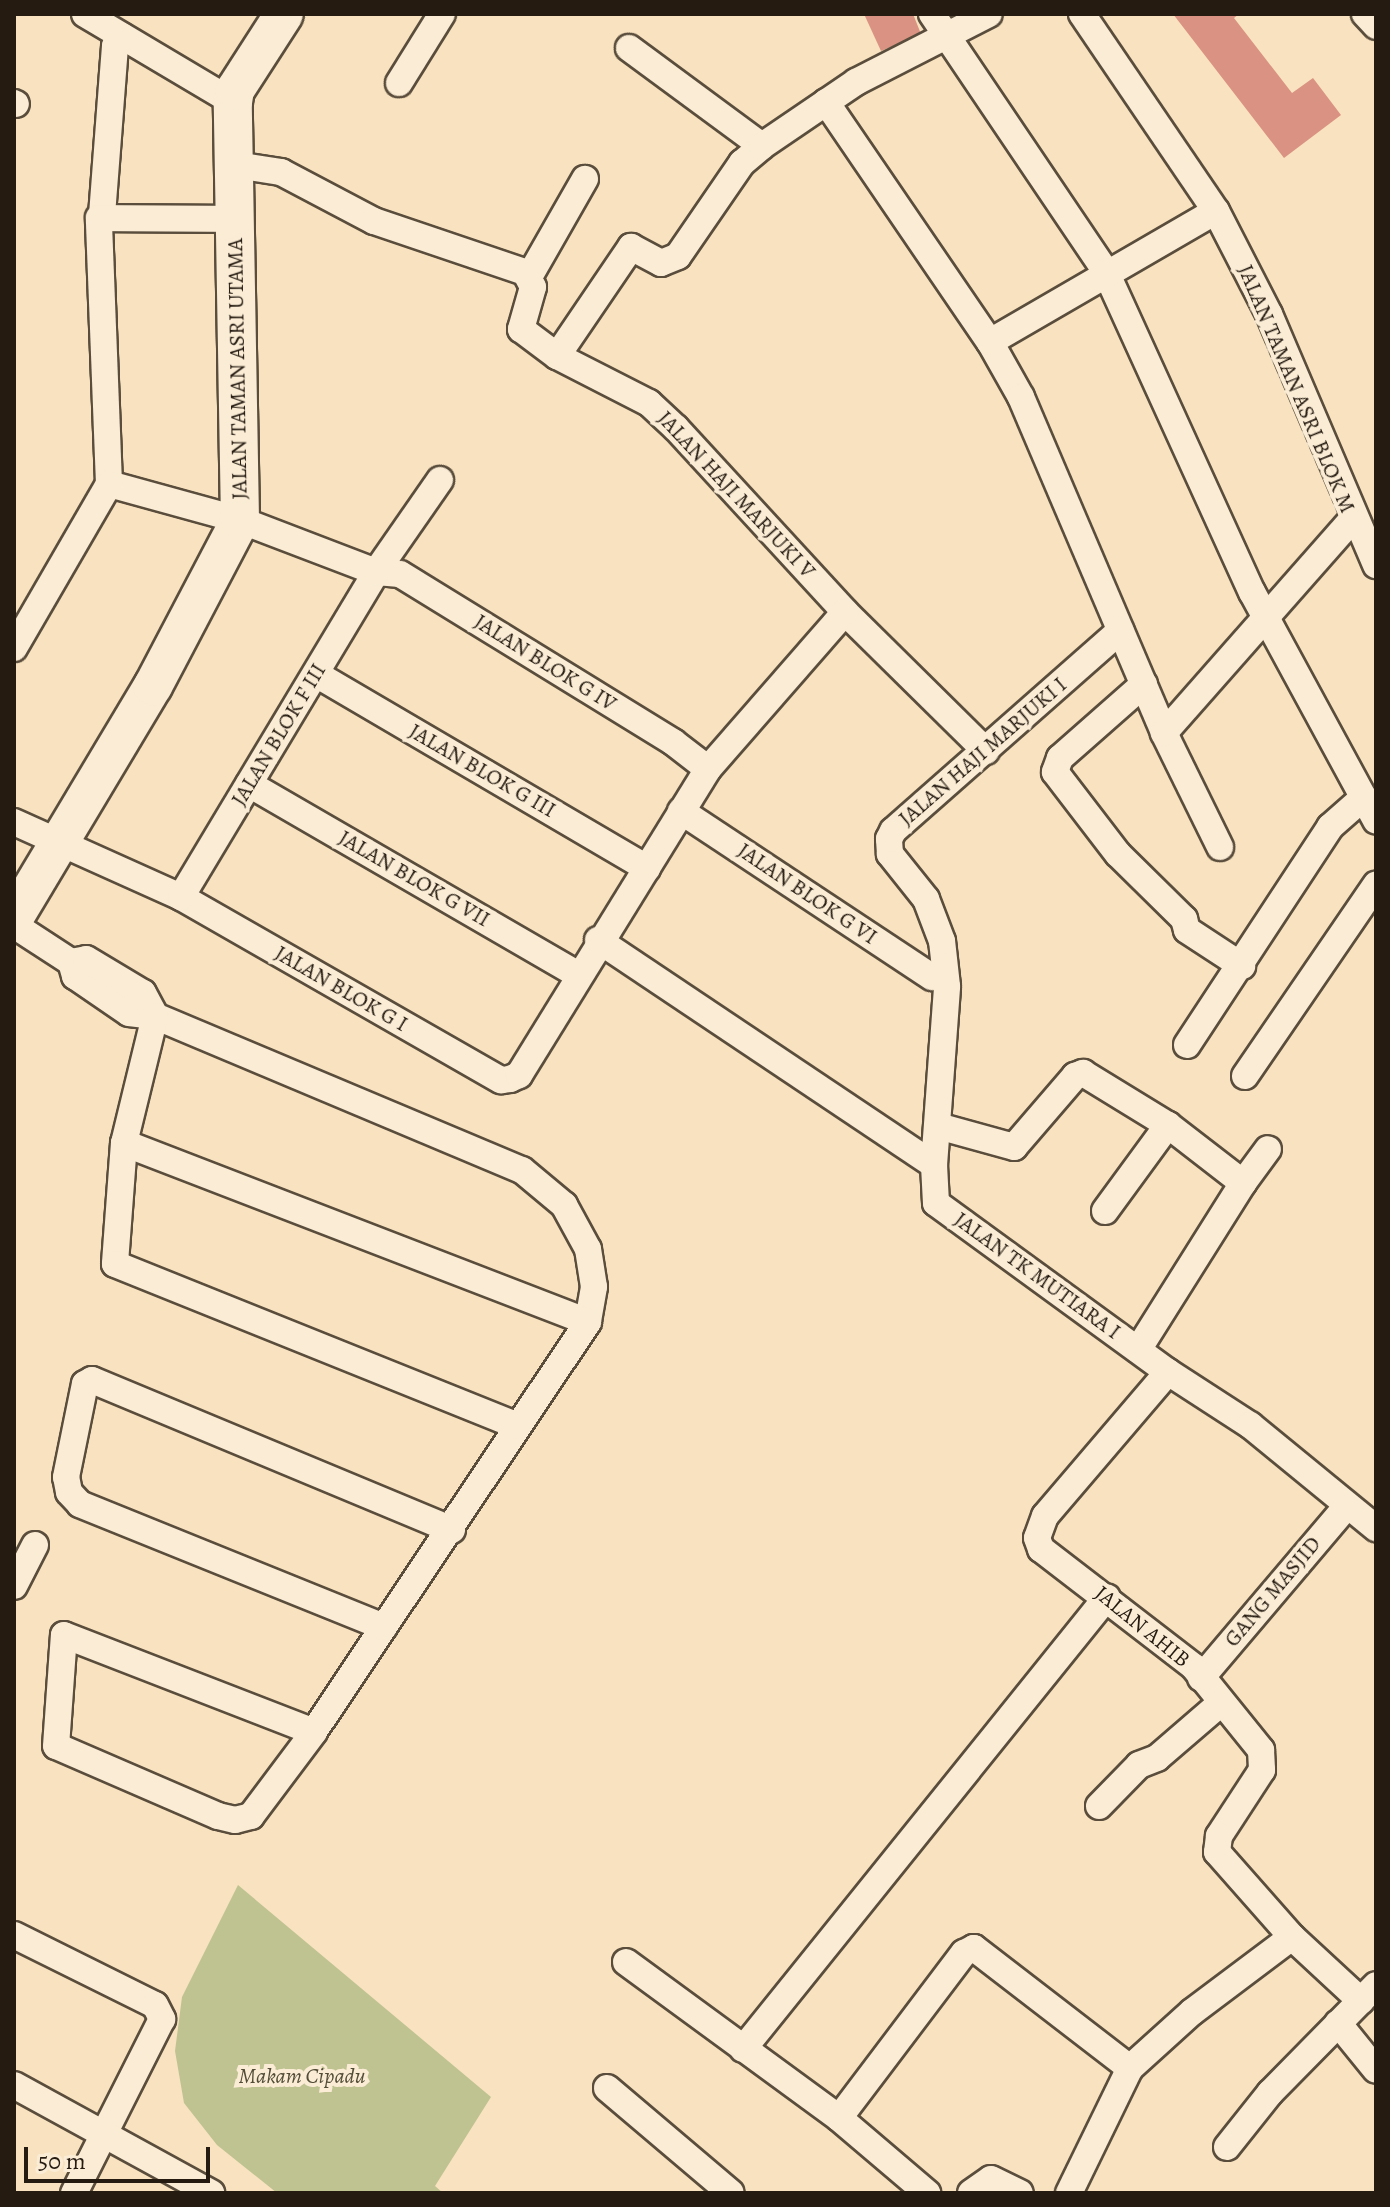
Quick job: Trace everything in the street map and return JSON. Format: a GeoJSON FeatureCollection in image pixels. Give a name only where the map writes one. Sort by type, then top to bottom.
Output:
{"type":"FeatureCollection","features":[{"type":"Feature","properties":{"kind":"street"},"geometry":{"type":"LineString","coordinates":[[85,14],[115,26],[233,102]]}},
{"type":"Feature","properties":{"kind":"street","name":"JALAN TAMAN ASRI UTAMA"},"geometry":{"type":"LineString","coordinates":[[14,918],[251,524],[233,102],[235,90],[284,14]]}},
{"type":"Feature","properties":{"kind":"street"},"geometry":{"type":"LineString","coordinates":[[399,83],[442,14]]}},
{"type":"Feature","properties":{"kind":"street"},"geometry":{"type":"LineString","coordinates":[[932,14],[1106,272],[1264,614],[1370,809],[1330,827],[1242,966],[1187,1045]]}},
{"type":"Feature","properties":{"kind":"street"},"geometry":{"type":"LineString","coordinates":[[557,356],[631,247],[661,263],[678,256],[742,163],[762,146],[826,102],[989,14]]}},
{"type":"Feature","properties":{"kind":"street","name":"JALAN TAMAN ASRI BLOK M"},"geometry":{"type":"LineString","coordinates":[[1082,14],[1216,211],[1269,314],[1352,520],[1376,565]]}},
{"type":"Feature","properties":{"kind":"street"},"geometry":{"type":"LineString","coordinates":[[1365,14],[1376,26]]}},
{"type":"Feature","properties":{"kind":"street"},"geometry":{"type":"LineString","coordinates":[[14,648],[109,484],[100,219],[115,26]]}},
{"type":"Feature","properties":{"kind":"street"},"geometry":{"type":"LineString","coordinates":[[629,48],[762,146]]}},
{"type":"Feature","properties":{"kind":"street"},"geometry":{"type":"LineString","coordinates":[[826,102],[990,342],[1021,397],[1164,733],[1220,847]]}},
{"type":"Feature","properties":{"kind":"street"},"geometry":{"type":"LineString","coordinates":[[236,165],[281,172],[374,221],[485,256],[529,277],[585,179]]}},
{"type":"Feature","properties":{"kind":"street"},"geometry":{"type":"LineString","coordinates":[[990,342],[1216,211]]}},
{"type":"Feature","properties":{"kind":"street"},"geometry":{"type":"LineString","coordinates":[[100,219],[236,219]]}},
{"type":"Feature","properties":{"kind":"street","name":"JALAN HAJI MARJUKI V"},"geometry":{"type":"LineString","coordinates":[[529,277],[533,287],[521,329],[557,356],[649,403],[706,457],[845,612],[986,751]]}},
{"type":"Feature","properties":{"kind":"street","name":"JALAN BLOK F III"},"geometry":{"type":"LineString","coordinates":[[181,897],[376,572],[440,480]]}},
{"type":"Feature","properties":{"kind":"street","name":"JALAN BLOK G IV"},"geometry":{"type":"LineString","coordinates":[[109,484],[251,524],[376,572],[400,574],[673,742],[708,769]]}},
{"type":"Feature","properties":{"kind":"street"},"geometry":{"type":"LineString","coordinates":[[1164,733],[1264,614],[1352,520]]}},
{"type":"Feature","properties":{"kind":"street"},"geometry":{"type":"LineString","coordinates":[[578,975],[708,769],[845,612]]}},
{"type":"Feature","properties":{"kind":"street","name":"JALAN HAJI MARJUKI I"},"geometry":{"type":"LineString","coordinates":[[934,1165],[947,986],[942,941],[926,899],[890,854],[889,839],[1120,631]]}},
{"type":"Feature","properties":{"kind":"street","name":"JALAN BLOK G III"},"geometry":{"type":"LineString","coordinates":[[316,674],[647,868]]}},
{"type":"Feature","properties":{"kind":"street"},"geometry":{"type":"LineString","coordinates":[[1144,684],[1060,758],[1055,772],[1118,854],[1184,919],[1187,930],[1242,966]]}},
{"type":"Feature","properties":{"kind":"street","name":"JALAN BLOK G VII"},"geometry":{"type":"LineString","coordinates":[[249,784],[578,975]]}},
{"type":"Feature","properties":{"kind":"street","name":"JALAN BLOK G VI"},"geometry":{"type":"LineString","coordinates":[[681,811],[932,977]]}},
{"type":"Feature","properties":{"kind":"street","name":"JALAN BLOK G I"},"geometry":{"type":"LineString","coordinates":[[14,822],[52,852],[181,897],[501,1080],[519,1075],[578,975]]}},
{"type":"Feature","properties":{"kind":"street"},"geometry":{"type":"LineString","coordinates":[[1245,1076],[1376,885]]}},
{"type":"Feature","properties":{"kind":"street"},"geometry":{"type":"LineString","coordinates":[[14,925],[71,962],[86,959],[143,993],[155,1016],[522,1170],[544,1184],[574,1218],[588,1249],[594,1287],[588,1322],[452,1530],[314,1732],[260,1808],[235,1820],[218,1816],[56,1746],[64,1635],[314,1732]]}},
{"type":"Feature","properties":{"kind":"street"},"geometry":{"type":"LineString","coordinates":[[598,940],[934,1165]]}},
{"type":"Feature","properties":{"kind":"street"},"geometry":{"type":"LineString","coordinates":[[155,1016],[124,1143],[115,1264],[518,1426]]}},
{"type":"Feature","properties":{"kind":"street"},"geometry":{"type":"LineString","coordinates":[[938,1126],[1014,1147],[1075,1076],[1083,1073],[1168,1125],[1243,1183]]}},
{"type":"Feature","properties":{"kind":"street"},"geometry":{"type":"LineString","coordinates":[[1105,1211],[1168,1125]]}},
{"type":"Feature","properties":{"kind":"street"},"geometry":{"type":"LineString","coordinates":[[124,1143],[588,1322]]}},
{"type":"Feature","properties":{"kind":"street"},"geometry":{"type":"LineString","coordinates":[[1138,1350],[1243,1183],[1268,1149]]}},
{"type":"Feature","properties":{"kind":"street","name":"JALAN TK MUTIARA I"},"geometry":{"type":"LineString","coordinates":[[934,1165],[936,1203],[1168,1372],[1250,1425],[1346,1507],[1376,1528]]}},
{"type":"Feature","properties":{"kind":"street","name":"JALAN AHIB"},"geometry":{"type":"LineString","coordinates":[[1168,1372],[1038,1526],[1041,1549],[1107,1597],[1201,1678],[1265,1762],[1219,1836],[1217,1852],[1292,1937]]}},
{"type":"Feature","properties":{"kind":"street"},"geometry":{"type":"LineString","coordinates":[[384,1627],[80,1504],[69,1492],[66,1477],[85,1384],[92,1380],[452,1530]]}},
{"type":"Feature","properties":{"kind":"street","name":"GANG MASJID"},"geometry":{"type":"LineString","coordinates":[[1201,1678],[1346,1507]]}},
{"type":"Feature","properties":{"kind":"street"},"geometry":{"type":"LineString","coordinates":[[14,1586],[35,1545]]}},
{"type":"Feature","properties":{"kind":"street"},"geometry":{"type":"LineString","coordinates":[[743,2049],[1107,1597]]}},
{"type":"Feature","properties":{"kind":"street"},"geometry":{"type":"LineString","coordinates":[[1099,1806],[1139,1765],[1157,1758],[1221,1703]]}},
{"type":"Feature","properties":{"kind":"street"},"geometry":{"type":"LineString","coordinates":[[14,1935],[155,2005],[162,2019],[74,2193]]}},
{"type":"Feature","properties":{"kind":"street"},"geometry":{"type":"LineString","coordinates":[[1069,2193],[1130,2068],[1192,2012],[1292,1937],[1369,1993],[1270,2093],[1227,2147]]}},
{"type":"Feature","properties":{"kind":"street"},"geometry":{"type":"LineString","coordinates":[[839,2118],[964,1953],[974,1948],[1130,2068]]}},
{"type":"Feature","properties":{"kind":"street"},"geometry":{"type":"LineString","coordinates":[[626,1962],[839,2118],[923,2192]]}},
{"type":"Feature","properties":{"kind":"street"},"geometry":{"type":"LineString","coordinates":[[1338,2023],[1376,2070]]}},
{"type":"Feature","properties":{"kind":"street"},"geometry":{"type":"LineString","coordinates":[[14,2085],[211,2193]]}},
{"type":"Feature","properties":{"kind":"street"},"geometry":{"type":"LineString","coordinates":[[607,2088],[731,2193]]}},
{"type":"Feature","properties":{"kind":"street"},"geometry":{"type":"LineString","coordinates":[[971,2193],[991,2179],[1020,2193]]}},
{"type":"Feature","properties":{"kind":"green space","name":"Makam Cipadu"},"geometry":{"type":"Polygon","coordinates":[[[238,1885],[491,2097],[435,2186],[443,2193],[277,2193],[217,2145],[184,2103],[175,2051],[182,1997],[238,1885]]]}},
{"type":"Feature","properties":{"kind":"building"},"geometry":{"type":"Polygon","coordinates":[[[864,14],[913,14],[921,34],[881,51],[864,14]]]}},
{"type":"Feature","properties":{"kind":"building"},"geometry":{"type":"Polygon","coordinates":[[[1173,14],[1239,14],[1234,18],[1292,93],[1313,78],[1341,115],[1284,158],[1173,14]]]}}]}
